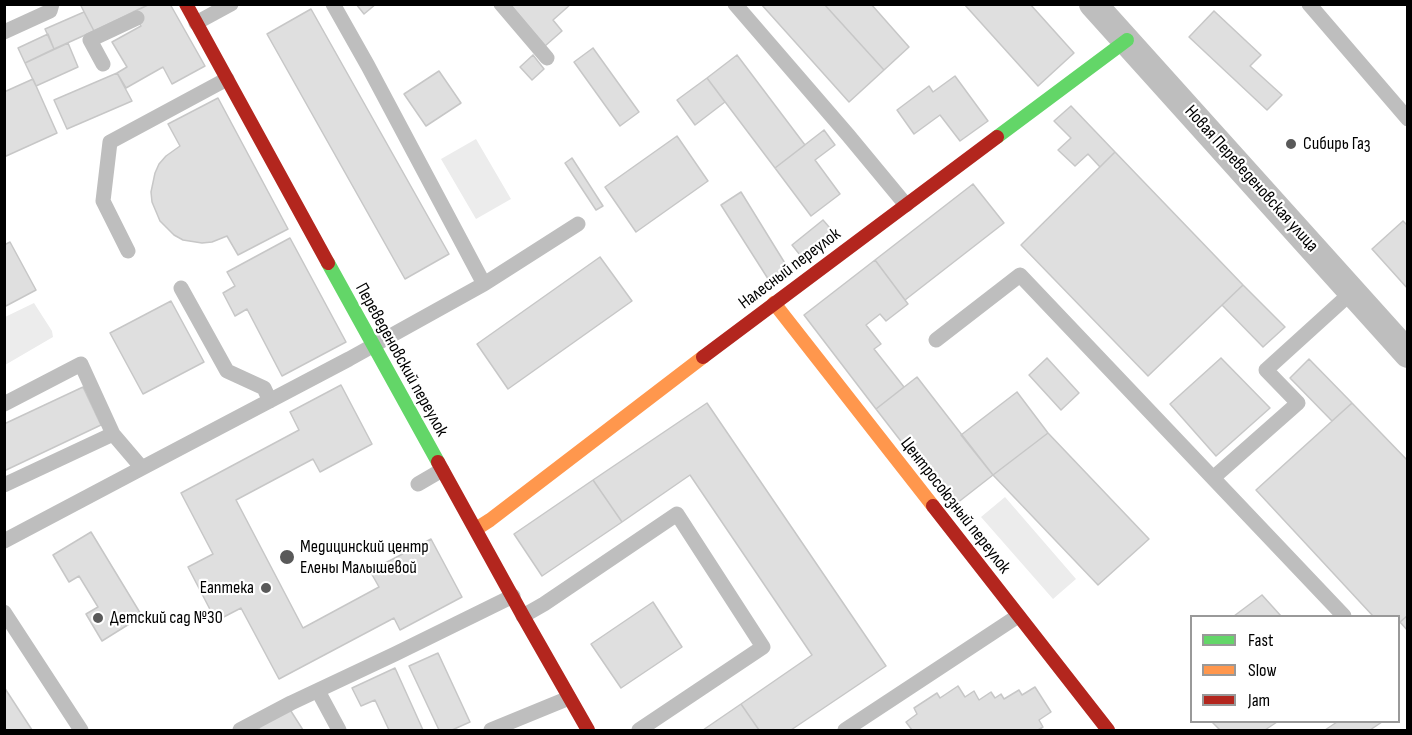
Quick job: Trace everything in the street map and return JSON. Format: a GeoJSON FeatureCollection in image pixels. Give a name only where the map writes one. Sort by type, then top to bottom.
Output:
{"type":"FeatureCollection","features":[{"type":"Feature","properties":{"kind":"street","name":"Переведеновский переулок"},"geometry":{"type":"LineString","coordinates":[[186,4],[373,346],[588,730]]}},
{"type":"Feature","properties":{"kind":"street","name":"Новая Переведеновская улица"},"geometry":{"type":"LineString","coordinates":[[1093,4],[1407,354]]}},
{"type":"Feature","properties":{"kind":"street","name":"Налесный переулок"},"geometry":{"type":"LineString","coordinates":[[476,529],[1127,40]]}},
{"type":"Feature","properties":{"kind":"street","name":"Центросоюзный переулок"},"geometry":{"type":"LineString","coordinates":[[774,303],[1108,730]]}},
{"type":"Feature","properties":{"kind":"lane"},"geometry":{"type":"LineString","coordinates":[[4,32],[50,10],[52,4]]}},
{"type":"Feature","properties":{"kind":"lane"},"geometry":{"type":"LineString","coordinates":[[196,23],[231,4]]}},
{"type":"Feature","properties":{"kind":"lane"},"geometry":{"type":"LineString","coordinates":[[333,4],[484,284]]}},
{"type":"Feature","properties":{"kind":"lane"},"geometry":{"type":"LineString","coordinates":[[501,4],[547,58]]}},
{"type":"Feature","properties":{"kind":"lane"},"geometry":{"type":"LineString","coordinates":[[735,4],[906,205]]}},
{"type":"Feature","properties":{"kind":"lane"},"geometry":{"type":"LineString","coordinates":[[1309,4],[1407,118]]}},
{"type":"Feature","properties":{"kind":"lane"},"geometry":{"type":"LineString","coordinates":[[104,64],[90,40],[137,18]]}},
{"type":"Feature","properties":{"kind":"lane"},"geometry":{"type":"LineString","coordinates":[[128,251],[103,201],[110,142],[227,79]]}},
{"type":"Feature","properties":{"kind":"lane"},"geometry":{"type":"LineString","coordinates":[[4,541],[373,346],[484,284],[578,224]]}},
{"type":"Feature","properties":{"kind":"lane"},"geometry":{"type":"LineString","coordinates":[[936,340],[1020,275],[1343,615]]}},
{"type":"Feature","properties":{"kind":"lane"},"geometry":{"type":"LineString","coordinates":[[181,288],[227,371],[264,388],[270,401]]}},
{"type":"Feature","properties":{"kind":"lane"},"geometry":{"type":"LineString","coordinates":[[1213,478],[1298,403],[1266,370],[1352,292]]}},
{"type":"Feature","properties":{"kind":"lane"},"geometry":{"type":"LineString","coordinates":[[4,404],[81,364],[112,434],[142,468]]}},
{"type":"Feature","properties":{"kind":"lane"},"geometry":{"type":"LineString","coordinates":[[4,484],[112,434]]}},
{"type":"Feature","properties":{"kind":"lane"},"geometry":{"type":"LineString","coordinates":[[418,484],[442,470]]}},
{"type":"Feature","properties":{"kind":"lane"},"geometry":{"type":"LineString","coordinates":[[523,616],[677,514],[763,647],[639,730]]}},
{"type":"Feature","properties":{"kind":"lane"},"geometry":{"type":"LineString","coordinates":[[240,730],[291,702],[513,596]]}},
{"type":"Feature","properties":{"kind":"lane"},"geometry":{"type":"LineString","coordinates":[[4,612],[81,730]]}},
{"type":"Feature","properties":{"kind":"lane"},"geometry":{"type":"LineString","coordinates":[[845,730],[1018,616]]}},
{"type":"Feature","properties":{"kind":"lane"},"geometry":{"type":"LineString","coordinates":[[318,691],[339,730]]}},
{"type":"Feature","properties":{"kind":"lane"},"geometry":{"type":"LineString","coordinates":[[491,730],[569,698]]}},
{"type":"Feature","properties":{"kind":"shaded area"},"geometry":{"type":"Polygon","coordinates":[[[476,139],[511,199],[476,219],[441,159],[476,139]]]}},
{"type":"Feature","properties":{"kind":"shaded area"},"geometry":{"type":"Polygon","coordinates":[[[34,303],[52,331],[53,337],[5,365],[5,317],[34,303]]]}},
{"type":"Feature","properties":{"kind":"shaded area"},"geometry":{"type":"Polygon","coordinates":[[[1005,497],[1076,579],[1053,599],[981,517],[1005,497]]]}},
{"type":"Feature","properties":{"kind":"building"},"geometry":{"type":"Polygon","coordinates":[[[80,4],[150,4],[94,31],[80,4]]]}},
{"type":"Feature","properties":{"kind":"building"},"geometry":{"type":"Polygon","coordinates":[[[150,4],[170,4],[205,66],[172,84],[163,67],[126,88],[117,73],[127,67],[112,42],[141,26],[133,12],[150,4]]]}},
{"type":"Feature","properties":{"kind":"building"},"geometry":{"type":"Polygon","coordinates":[[[356,4],[376,4],[364,14],[356,4]]]}},
{"type":"Feature","properties":{"kind":"building"},"geometry":{"type":"Polygon","coordinates":[[[510,4],[571,4],[553,20],[562,31],[545,46],[510,4]]]}},
{"type":"Feature","properties":{"kind":"building"},"geometry":{"type":"Polygon","coordinates":[[[761,4],[824,4],[884,70],[849,102],[761,4]]]}},
{"type":"Feature","properties":{"kind":"building"},"geometry":{"type":"Polygon","coordinates":[[[824,4],[871,4],[909,47],[884,70],[824,4]]]}},
{"type":"Feature","properties":{"kind":"building"},"geometry":{"type":"Polygon","coordinates":[[[964,4],[1030,4],[1074,53],[1038,86],[964,4]]]}},
{"type":"Feature","properties":{"kind":"building"},"geometry":{"type":"Polygon","coordinates":[[[311,9],[449,254],[405,279],[267,34],[311,9]]]}},
{"type":"Feature","properties":{"kind":"building"},"geometry":{"type":"Polygon","coordinates":[[[1214,11],[1261,55],[1250,66],[1282,95],[1267,110],[1189,37],[1214,11]]]}},
{"type":"Feature","properties":{"kind":"building"},"geometry":{"type":"Polygon","coordinates":[[[84,12],[94,31],[54,49],[45,29],[84,12]]]}},
{"type":"Feature","properties":{"kind":"building"},"geometry":{"type":"Polygon","coordinates":[[[48,34],[54,49],[25,63],[18,48],[48,34]]]}},
{"type":"Feature","properties":{"kind":"building"},"geometry":{"type":"Polygon","coordinates":[[[68,43],[78,67],[36,86],[25,63],[68,43]]]}},
{"type":"Feature","properties":{"kind":"building"},"geometry":{"type":"Polygon","coordinates":[[[593,48],[639,112],[620,126],[574,62],[593,48]]]}},
{"type":"Feature","properties":{"kind":"building"},"geometry":{"type":"Polygon","coordinates":[[[533,55],[544,69],[532,80],[520,67],[533,55]]]}},
{"type":"Feature","properties":{"kind":"building"},"geometry":{"type":"Polygon","coordinates":[[[737,55],[805,145],[775,168],[707,78],[737,55]]]}},
{"type":"Feature","properties":{"kind":"building"},"geometry":{"type":"Polygon","coordinates":[[[439,71],[461,103],[426,126],[404,94],[439,71]]]}},
{"type":"Feature","properties":{"kind":"building"},"geometry":{"type":"Polygon","coordinates":[[[117,73],[132,101],[67,129],[54,100],[117,73]]]}},
{"type":"Feature","properties":{"kind":"building"},"geometry":{"type":"Polygon","coordinates":[[[955,76],[988,121],[960,141],[940,115],[914,134],[897,110],[929,86],[933,92],[955,76]]]}},
{"type":"Feature","properties":{"kind":"building"},"geometry":{"type":"Polygon","coordinates":[[[707,78],[725,102],[695,125],[677,100],[707,78]]]}},
{"type":"Feature","properties":{"kind":"building"},"geometry":{"type":"Polygon","coordinates":[[[33,79],[57,133],[4,157],[4,92],[33,79]]]}},
{"type":"Feature","properties":{"kind":"building"},"geometry":{"type":"Polygon","coordinates":[[[218,98],[288,229],[238,255],[227,236],[202,243],[183,240],[174,235],[160,221],[152,202],[151,192],[159,164],[180,146],[168,124],[218,98]]]}},
{"type":"Feature","properties":{"kind":"building"},"geometry":{"type":"Polygon","coordinates":[[[1071,106],[1115,152],[1100,167],[1088,154],[1075,166],[1058,150],[1071,138],[1054,121],[1071,106]]]}},
{"type":"Feature","properties":{"kind":"building"},"geometry":{"type":"Polygon","coordinates":[[[824,130],[835,145],[815,160],[840,194],[811,216],[775,168],[824,130]]]}},
{"type":"Feature","properties":{"kind":"building"},"geometry":{"type":"Polygon","coordinates":[[[677,136],[708,181],[636,232],[605,187],[677,136]]]}},
{"type":"Feature","properties":{"kind":"building"},"geometry":{"type":"Polygon","coordinates":[[[1115,152],[1243,285],[1148,376],[1021,245],[1115,152]]]}},
{"type":"Feature","properties":{"kind":"building"},"geometry":{"type":"Polygon","coordinates":[[[572,158],[603,206],[596,210],[565,163],[572,158]]]}},
{"type":"Feature","properties":{"kind":"building"},"geometry":{"type":"Polygon","coordinates":[[[973,184],[1004,223],[905,300],[875,260],[973,184]]]}},
{"type":"Feature","properties":{"kind":"building"},"geometry":{"type":"Polygon","coordinates":[[[741,192],[791,273],[772,285],[721,205],[741,192]]]}},
{"type":"Feature","properties":{"kind":"building"},"geometry":{"type":"Polygon","coordinates":[[[823,220],[836,235],[804,260],[792,245],[823,220]]]}},
{"type":"Feature","properties":{"kind":"building"},"geometry":{"type":"Polygon","coordinates":[[[1403,221],[1408,226],[1408,289],[1372,249],[1403,221]]]}},
{"type":"Feature","properties":{"kind":"building"},"geometry":{"type":"Polygon","coordinates":[[[290,238],[346,342],[282,376],[247,309],[235,316],[223,293],[235,286],[227,272],[290,238]]]}},
{"type":"Feature","properties":{"kind":"building"},"geometry":{"type":"Polygon","coordinates":[[[10,242],[36,290],[4,307],[4,245],[10,242]]]}},
{"type":"Feature","properties":{"kind":"building"},"geometry":{"type":"Polygon","coordinates":[[[600,257],[632,301],[508,389],[477,344],[600,257]]]}},
{"type":"Feature","properties":{"kind":"building"},"geometry":{"type":"Polygon","coordinates":[[[875,260],[908,304],[886,321],[880,314],[866,325],[881,344],[874,349],[904,387],[876,409],[804,315],[875,260]]]}},
{"type":"Feature","properties":{"kind":"building"},"geometry":{"type":"Polygon","coordinates":[[[1243,285],[1285,327],[1263,347],[1222,305],[1243,285]]]}},
{"type":"Feature","properties":{"kind":"building"},"geometry":{"type":"Polygon","coordinates":[[[171,301],[204,362],[143,394],[110,333],[171,301]]]}},
{"type":"Feature","properties":{"kind":"building"},"geometry":{"type":"Polygon","coordinates":[[[1047,358],[1079,393],[1061,410],[1029,375],[1047,358]]]}},
{"type":"Feature","properties":{"kind":"building"},"geometry":{"type":"Polygon","coordinates":[[[1221,358],[1270,408],[1216,456],[1170,404],[1221,358]]]}},
{"type":"Feature","properties":{"kind":"building"},"geometry":{"type":"Polygon","coordinates":[[[1309,359],[1352,403],[1332,421],[1290,378],[1309,359]]]}},
{"type":"Feature","properties":{"kind":"building"},"geometry":{"type":"Polygon","coordinates":[[[917,377],[993,475],[952,507],[876,409],[917,377]]]}},
{"type":"Feature","properties":{"kind":"building"},"geometry":{"type":"Polygon","coordinates":[[[341,385],[372,444],[320,472],[313,459],[236,500],[303,628],[379,587],[370,571],[431,539],[462,597],[400,630],[394,618],[279,679],[241,608],[216,621],[188,567],[213,554],[181,493],[299,430],[290,412],[341,385]]]}},
{"type":"Feature","properties":{"kind":"building"},"geometry":{"type":"Polygon","coordinates":[[[83,387],[101,425],[4,471],[4,424],[83,387]]]}},
{"type":"Feature","properties":{"kind":"building"},"geometry":{"type":"Polygon","coordinates":[[[1017,392],[1048,433],[993,475],[961,435],[1017,392]]]}},
{"type":"Feature","properties":{"kind":"building"},"geometry":{"type":"Polygon","coordinates":[[[707,403],[886,666],[791,730],[759,730],[741,704],[812,655],[690,475],[622,522],[593,480],[707,403]]]}},
{"type":"Feature","properties":{"kind":"building"},"geometry":{"type":"Polygon","coordinates":[[[1352,403],[1408,461],[1408,615],[1400,622],[1400,615],[1372,615],[1256,490],[1352,403]]]}},
{"type":"Feature","properties":{"kind":"building"},"geometry":{"type":"Polygon","coordinates":[[[1048,433],[1149,539],[1098,585],[993,475],[1048,433]]]}},
{"type":"Feature","properties":{"kind":"building"},"geometry":{"type":"Polygon","coordinates":[[[593,480],[622,522],[542,576],[514,534],[593,480]]]}},
{"type":"Feature","properties":{"kind":"building"},"geometry":{"type":"Polygon","coordinates":[[[91,532],[142,616],[102,641],[86,614],[98,607],[79,576],[69,582],[53,555],[91,532]]]}},
{"type":"Feature","properties":{"kind":"building"},"geometry":{"type":"Polygon","coordinates":[[[1262,595],[1280,615],[1235,615],[1262,595]]]}},
{"type":"Feature","properties":{"kind":"building"},"geometry":{"type":"Polygon","coordinates":[[[653,602],[682,647],[621,688],[591,644],[653,602]]]}},
{"type":"Feature","properties":{"kind":"building"},"geometry":{"type":"Polygon","coordinates":[[[1408,615],[1408,631],[1400,622],[1408,615]]]}},
{"type":"Feature","properties":{"kind":"building"},"geometry":{"type":"Polygon","coordinates":[[[438,653],[470,722],[452,730],[439,730],[409,666],[438,653]]]}},
{"type":"Feature","properties":{"kind":"building"},"geometry":{"type":"Polygon","coordinates":[[[395,668],[423,730],[389,730],[375,700],[361,706],[352,688],[395,668]]]}},
{"type":"Feature","properties":{"kind":"building"},"geometry":{"type":"Polygon","coordinates":[[[958,686],[965,697],[974,691],[979,700],[991,692],[995,698],[1001,694],[1004,699],[1019,690],[1022,695],[1035,687],[1051,712],[1039,720],[1043,727],[1038,730],[912,730],[906,722],[917,714],[914,708],[937,693],[940,698],[958,686]]]}},
{"type":"Feature","properties":{"kind":"building"},"geometry":{"type":"Polygon","coordinates":[[[4,687],[32,730],[4,730],[4,687]]]}},
{"type":"Feature","properties":{"kind":"building"},"geometry":{"type":"Polygon","coordinates":[[[741,704],[759,730],[703,730],[741,704]]]}},
{"type":"Feature","properties":{"kind":"building"},"geometry":{"type":"Polygon","coordinates":[[[289,708],[303,730],[260,730],[258,727],[289,708]]]}},
{"type":"Feature","properties":{"kind":"building"},"geometry":{"type":"Polygon","coordinates":[[[1213,723],[1276,723],[1265,730],[1220,730],[1213,723]]]}},
{"type":"Feature","properties":{"kind":"building"},"geometry":{"type":"Polygon","coordinates":[[[1336,723],[1380,723],[1370,730],[1325,730],[1336,723]]]}},
{"type":"Feature","properties":{"kind":"traffic: fast"},"geometry":{"type":"LineString","coordinates":[[997,137],[1127,40]]}},
{"type":"Feature","properties":{"kind":"traffic: fast"},"geometry":{"type":"LineString","coordinates":[[328,263],[438,462]]}},
{"type":"Feature","properties":{"kind":"traffic: slow"},"geometry":{"type":"LineString","coordinates":[[774,303],[933,506]]}},
{"type":"Feature","properties":{"kind":"traffic: slow"},"geometry":{"type":"LineString","coordinates":[[476,529],[703,357]]}},
{"type":"Feature","properties":{"kind":"traffic: jam"},"geometry":{"type":"LineString","coordinates":[[186,4],[328,263]]}},
{"type":"Feature","properties":{"kind":"traffic: jam"},"geometry":{"type":"LineString","coordinates":[[703,357],[997,137]]}},
{"type":"Feature","properties":{"kind":"traffic: jam"},"geometry":{"type":"LineString","coordinates":[[438,462],[588,730]]}},
{"type":"Feature","properties":{"kind":"traffic: jam"},"geometry":{"type":"LineString","coordinates":[[933,506],[1108,730]]}},
{"type":"Feature","properties":{"kind":"place","name":"Сибирь Газ"},"geometry":{"type":"Point","coordinates":[1291,144]}},
{"type":"Feature","properties":{"kind":"place","name":"Медицинский центр Елены Малышевой"},"geometry":{"type":"Point","coordinates":[287,557]}},
{"type":"Feature","properties":{"kind":"place","name":"Еаптека"},"geometry":{"type":"Point","coordinates":[266,588]}},
{"type":"Feature","properties":{"kind":"place","name":"Детский сад №30"},"geometry":{"type":"Point","coordinates":[98,618]}}]}
